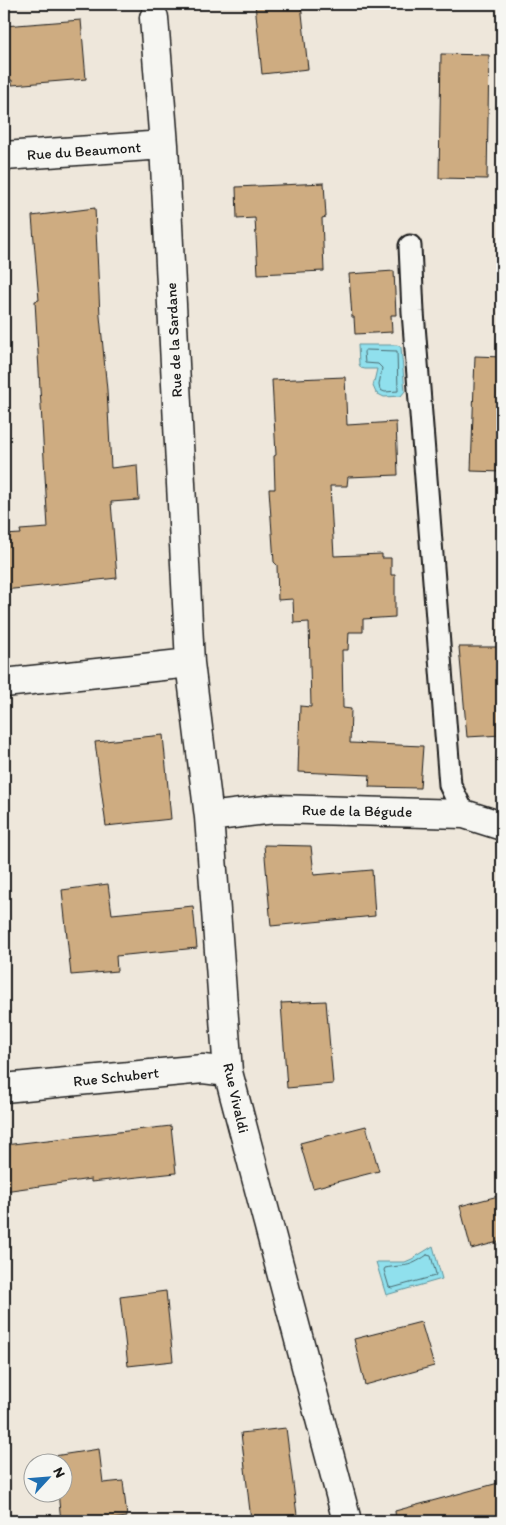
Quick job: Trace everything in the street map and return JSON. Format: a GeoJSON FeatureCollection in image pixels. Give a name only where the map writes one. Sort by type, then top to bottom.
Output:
{"type":"FeatureCollection","features":[{"type":"Feature","properties":{"kind":"street","name":"Rue de la Sardane"},"geometry":{"type":"LineString","coordinates":[[154,18],[164,145],[190,662]]}},
{"type":"Feature","properties":{"kind":"street","name":"Rue du Beaumont"},"geometry":{"type":"LineString","coordinates":[[4,156],[164,145]]}},
{"type":"Feature","properties":{"kind":"street"},"geometry":{"type":"LineString","coordinates":[[4,683],[190,662]]}},
{"type":"Feature","properties":{"kind":"street","name":"Rue Vivaldi"},"geometry":{"type":"LineString","coordinates":[[190,662],[209,817],[228,1072],[347,1521]]}},
{"type":"Feature","properties":{"kind":"street","name":"Rue de la Bégude"},"geometry":{"type":"LineString","coordinates":[[209,817],[274,809],[464,814],[502,826]]}},
{"type":"Feature","properties":{"kind":"street","name":"Rue Schubert"},"geometry":{"type":"LineString","coordinates":[[4,1088],[204,1069],[228,1072]]}},
{"type":"Feature","properties":{"kind":"lane"},"geometry":{"type":"LineString","coordinates":[[410,246],[413,312],[450,785],[464,814]]}},
{"type":"Feature","properties":{"kind":"water"},"geometry":{"type":"Polygon","coordinates":[[[358,345],[397,345],[401,347],[405,391],[401,396],[384,397],[376,393],[373,386],[377,369],[361,368],[358,345]]]}},
{"type":"Feature","properties":{"kind":"water"},"geometry":{"type":"Polygon","coordinates":[[[433,1246],[442,1279],[386,1295],[376,1262],[405,1262],[433,1246]]]}},
{"type":"Feature","properties":{"kind":"building"},"geometry":{"type":"Polygon","coordinates":[[[255,4],[301,4],[308,69],[262,74],[255,4]]]}},
{"type":"Feature","properties":{"kind":"building"},"geometry":{"type":"Polygon","coordinates":[[[81,20],[86,79],[12,85],[12,80],[4,81],[4,26],[81,20]]]}},
{"type":"Feature","properties":{"kind":"building"},"geometry":{"type":"Polygon","coordinates":[[[441,54],[489,55],[487,179],[439,178],[441,54]]]}},
{"type":"Feature","properties":{"kind":"building"},"geometry":{"type":"Polygon","coordinates":[[[324,183],[326,217],[322,218],[324,271],[258,274],[255,218],[237,219],[236,187],[324,183]]]}},
{"type":"Feature","properties":{"kind":"building"},"geometry":{"type":"Polygon","coordinates":[[[95,208],[100,316],[107,390],[111,468],[137,465],[139,500],[111,502],[117,578],[4,590],[4,535],[21,534],[20,530],[48,528],[35,301],[39,300],[32,216],[95,208]]]}},
{"type":"Feature","properties":{"kind":"building"},"geometry":{"type":"Polygon","coordinates":[[[394,271],[396,315],[391,315],[392,332],[355,334],[349,274],[394,271]]]}},
{"type":"Feature","properties":{"kind":"building"},"geometry":{"type":"Polygon","coordinates":[[[475,356],[502,357],[502,472],[471,471],[475,356]]]}},
{"type":"Feature","properties":{"kind":"building"},"geometry":{"type":"Polygon","coordinates":[[[345,377],[347,425],[396,422],[398,475],[348,477],[347,486],[330,486],[334,556],[382,554],[382,558],[391,558],[391,575],[395,575],[395,617],[363,619],[363,632],[349,632],[348,650],[342,650],[343,708],[351,709],[350,743],[423,746],[420,788],[369,787],[370,775],[298,772],[300,706],[311,707],[309,622],[294,623],[293,599],[278,600],[277,565],[274,562],[269,489],[275,489],[274,456],[276,455],[272,380],[345,377]]]}},
{"type":"Feature","properties":{"kind":"building"},"geometry":{"type":"Polygon","coordinates":[[[459,647],[502,647],[502,735],[467,737],[459,647]]]}},
{"type":"Feature","properties":{"kind":"building"},"geometry":{"type":"Polygon","coordinates":[[[163,735],[171,819],[106,826],[95,742],[163,735]]]}},
{"type":"Feature","properties":{"kind":"building"},"geometry":{"type":"Polygon","coordinates":[[[264,845],[311,846],[314,875],[372,870],[375,916],[271,926],[264,845]]]}},
{"type":"Feature","properties":{"kind":"building"},"geometry":{"type":"Polygon","coordinates":[[[108,884],[112,914],[193,906],[197,948],[116,956],[117,971],[71,975],[62,890],[108,884]]]}},
{"type":"Feature","properties":{"kind":"building"},"geometry":{"type":"Polygon","coordinates":[[[326,1001],[333,1084],[287,1088],[281,1003],[326,1001]]]}},
{"type":"Feature","properties":{"kind":"building"},"geometry":{"type":"Polygon","coordinates":[[[171,1126],[176,1173],[91,1182],[91,1179],[4,1191],[4,1145],[171,1126]]]}},
{"type":"Feature","properties":{"kind":"building"},"geometry":{"type":"Polygon","coordinates":[[[366,1126],[379,1171],[313,1188],[300,1143],[366,1126]]]}},
{"type":"Feature","properties":{"kind":"building"},"geometry":{"type":"Polygon","coordinates":[[[502,1195],[502,1241],[471,1249],[460,1206],[502,1195]]]}},
{"type":"Feature","properties":{"kind":"building"},"geometry":{"type":"Polygon","coordinates":[[[166,1291],[173,1361],[128,1366],[120,1297],[166,1291]]]}},
{"type":"Feature","properties":{"kind":"building"},"geometry":{"type":"Polygon","coordinates":[[[421,1322],[434,1366],[365,1385],[354,1339],[421,1322]]]}},
{"type":"Feature","properties":{"kind":"building"},"geometry":{"type":"Polygon","coordinates":[[[286,1428],[297,1515],[251,1520],[241,1433],[286,1428]]]}},
{"type":"Feature","properties":{"kind":"building"},"geometry":{"type":"Polygon","coordinates":[[[99,1449],[103,1483],[123,1481],[127,1517],[92,1521],[61,1521],[59,1502],[72,1502],[72,1453],[99,1449]]]}},
{"type":"Feature","properties":{"kind":"building"},"geometry":{"type":"Polygon","coordinates":[[[502,1482],[502,1521],[396,1521],[395,1511],[502,1482]]]}}]}
